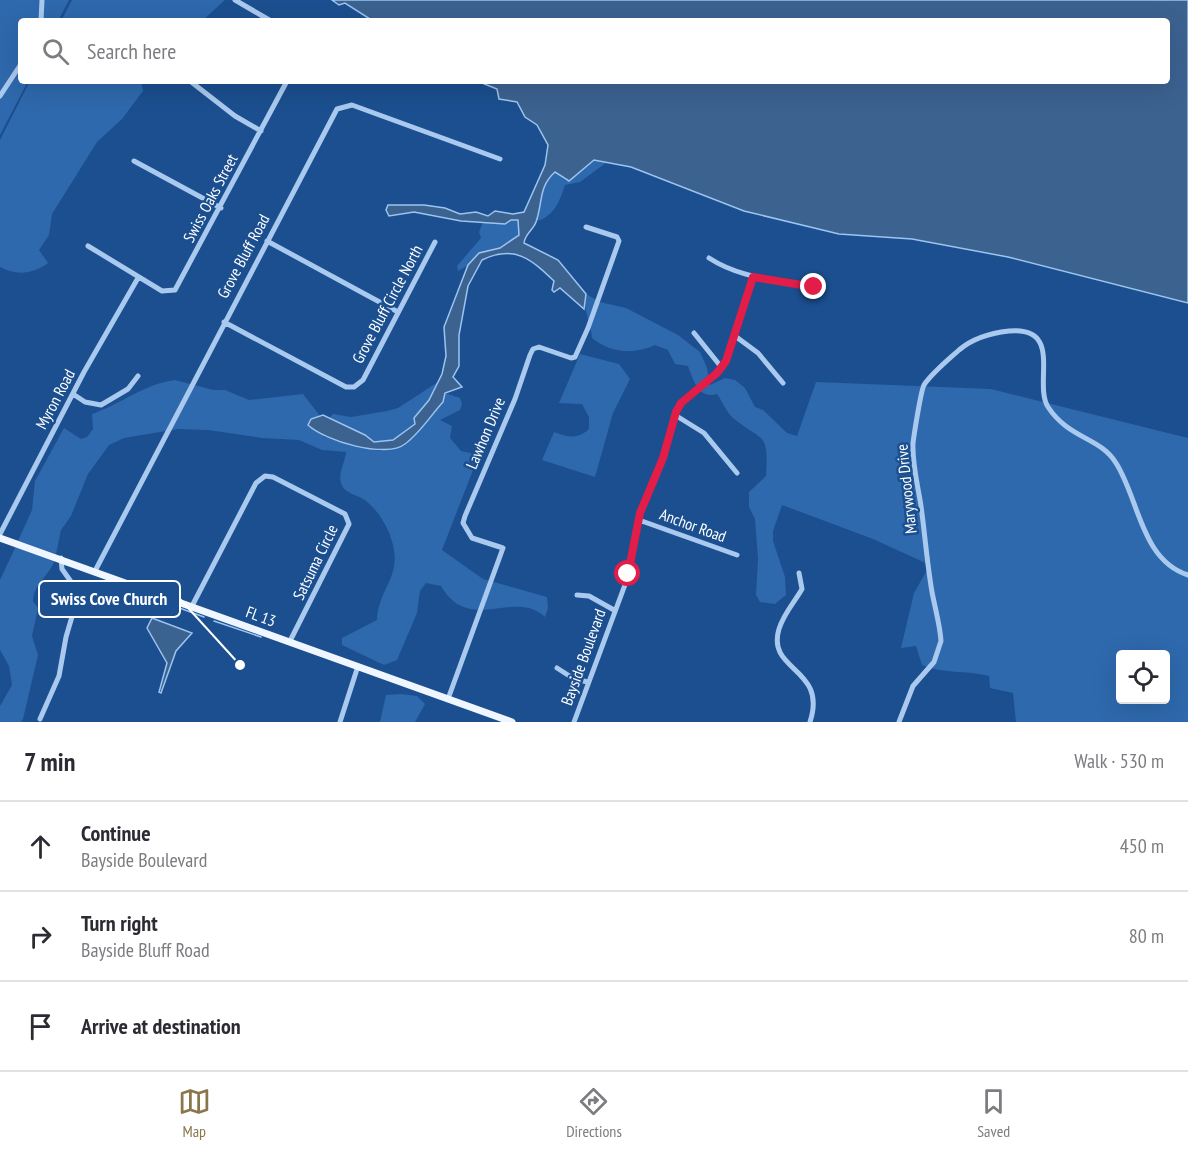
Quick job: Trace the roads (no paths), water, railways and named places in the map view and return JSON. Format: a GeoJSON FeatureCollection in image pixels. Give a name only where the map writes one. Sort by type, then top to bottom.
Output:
{"type":"FeatureCollection","features":[{"type":"Feature","properties":{"kind":"main road","name":"FL 13"},"geometry":{"type":"LineString","coordinates":[[0,536],[512,722]]}},
{"type":"Feature","properties":{"kind":"street"},"geometry":{"type":"LineString","coordinates":[[41,18],[42,0]]}},
{"type":"Feature","properties":{"kind":"street"},"geometry":{"type":"LineString","coordinates":[[235,0],[266,18]]}},
{"type":"Feature","properties":{"kind":"street"},"geometry":{"type":"LineString","coordinates":[[0,96],[18,69]]}},
{"type":"Feature","properties":{"kind":"street"},"geometry":{"type":"LineString","coordinates":[[194,84],[236,116],[261,131]]}},
{"type":"Feature","properties":{"kind":"street","name":"Swiss Oaks Street"},"geometry":{"type":"LineString","coordinates":[[138,278],[164,292],[175,290],[285,84]]}},
{"type":"Feature","properties":{"kind":"street","name":"Grove Bluff Road"},"geometry":{"type":"LineString","coordinates":[[95,571],[320,138],[342,106],[352,105],[500,159]]}},
{"type":"Feature","properties":{"kind":"street"},"geometry":{"type":"LineString","coordinates":[[134,161],[220,208]]}},
{"type":"Feature","properties":{"kind":"street","name":"Lawhon Drive"},"geometry":{"type":"LineString","coordinates":[[448,699],[504,548],[472,538],[463,523],[465,516],[515,399],[532,351],[539,346],[571,358],[574,357],[588,328],[619,241],[617,237],[586,227]]}},
{"type":"Feature","properties":{"kind":"street"},"geometry":{"type":"LineString","coordinates":[[267,241],[398,312]]}},
{"type":"Feature","properties":{"kind":"street","name":"Grove Bluff Circle North"},"geometry":{"type":"LineString","coordinates":[[224,322],[346,387],[357,385],[363,380],[435,242]]}},
{"type":"Feature","properties":{"kind":"street"},"geometry":{"type":"LineString","coordinates":[[88,246],[138,278]]}},
{"type":"Feature","properties":{"kind":"street"},"geometry":{"type":"LineString","coordinates":[[709,258],[728,269],[753,277],[814,287],[823,285]]}},
{"type":"Feature","properties":{"kind":"street","name":"Bayside Boulevard"},"geometry":{"type":"LineString","coordinates":[[574,722],[628,574],[646,496],[663,458],[675,415],[681,403],[722,368],[735,336],[753,277]]}},
{"type":"Feature","properties":{"kind":"street","name":"Myron Road"},"geometry":{"type":"LineString","coordinates":[[0,536],[73,394],[138,278]]}},
{"type":"Feature","properties":{"kind":"street","name":"Marywood Drive"},"geometry":{"type":"LineString","coordinates":[[899,722],[913,686],[932,666],[941,641],[914,455],[921,395],[926,383],[948,360],[973,341],[989,334],[1013,331],[1026,333],[1037,341],[1045,356],[1042,385],[1048,406],[1070,430],[1100,446],[1113,458],[1147,534],[1171,566],[1188,575]]}},
{"type":"Feature","properties":{"kind":"street"},"geometry":{"type":"LineString","coordinates":[[694,333],[722,368]]}},
{"type":"Feature","properties":{"kind":"street"},"geometry":{"type":"LineString","coordinates":[[735,336],[758,353],[783,383]]}},
{"type":"Feature","properties":{"kind":"street"},"geometry":{"type":"LineString","coordinates":[[73,394],[85,402],[101,405],[128,389],[138,376]]}},
{"type":"Feature","properties":{"kind":"street"},"geometry":{"type":"LineString","coordinates":[[675,415],[704,433],[736,473]]}},
{"type":"Feature","properties":{"kind":"street","name":"Satsuma Circle"},"geometry":{"type":"LineString","coordinates":[[192,606],[256,483],[266,476],[273,477],[345,514],[349,524],[290,641]]}},
{"type":"Feature","properties":{"kind":"street","name":"Anchor Road"},"geometry":{"type":"LineString","coordinates":[[639,520],[737,555]]}},
{"type":"Feature","properties":{"kind":"street"},"geometry":{"type":"LineString","coordinates":[[40,719],[59,676],[66,637],[79,594],[62,569],[61,558]]}},
{"type":"Feature","properties":{"kind":"street"},"geometry":{"type":"LineString","coordinates":[[799,573],[802,589],[789,604],[779,627],[777,640],[781,656],[805,679],[812,690],[814,702],[810,722]]}},
{"type":"Feature","properties":{"kind":"street"},"geometry":{"type":"LineString","coordinates":[[577,595],[589,596],[614,610]]}},
{"type":"Feature","properties":{"kind":"street"},"geometry":{"type":"LineString","coordinates":[[339,722],[357,666]]}},
{"type":"Feature","properties":{"kind":"street"},"geometry":{"type":"LineString","coordinates":[[557,668],[571,677],[587,682]]}},
{"type":"Feature","properties":{"kind":"waterway"},"geometry":{"type":"LineString","coordinates":[[133,591],[204,617]]}},
{"type":"Feature","properties":{"kind":"waterway"},"geometry":{"type":"LineString","coordinates":[[214,621],[261,637]]}},
{"type":"Feature","properties":{"kind":"place","name":"Swiss Cove Church"},"geometry":{"type":"Point","coordinates":[240,665]}}]}
